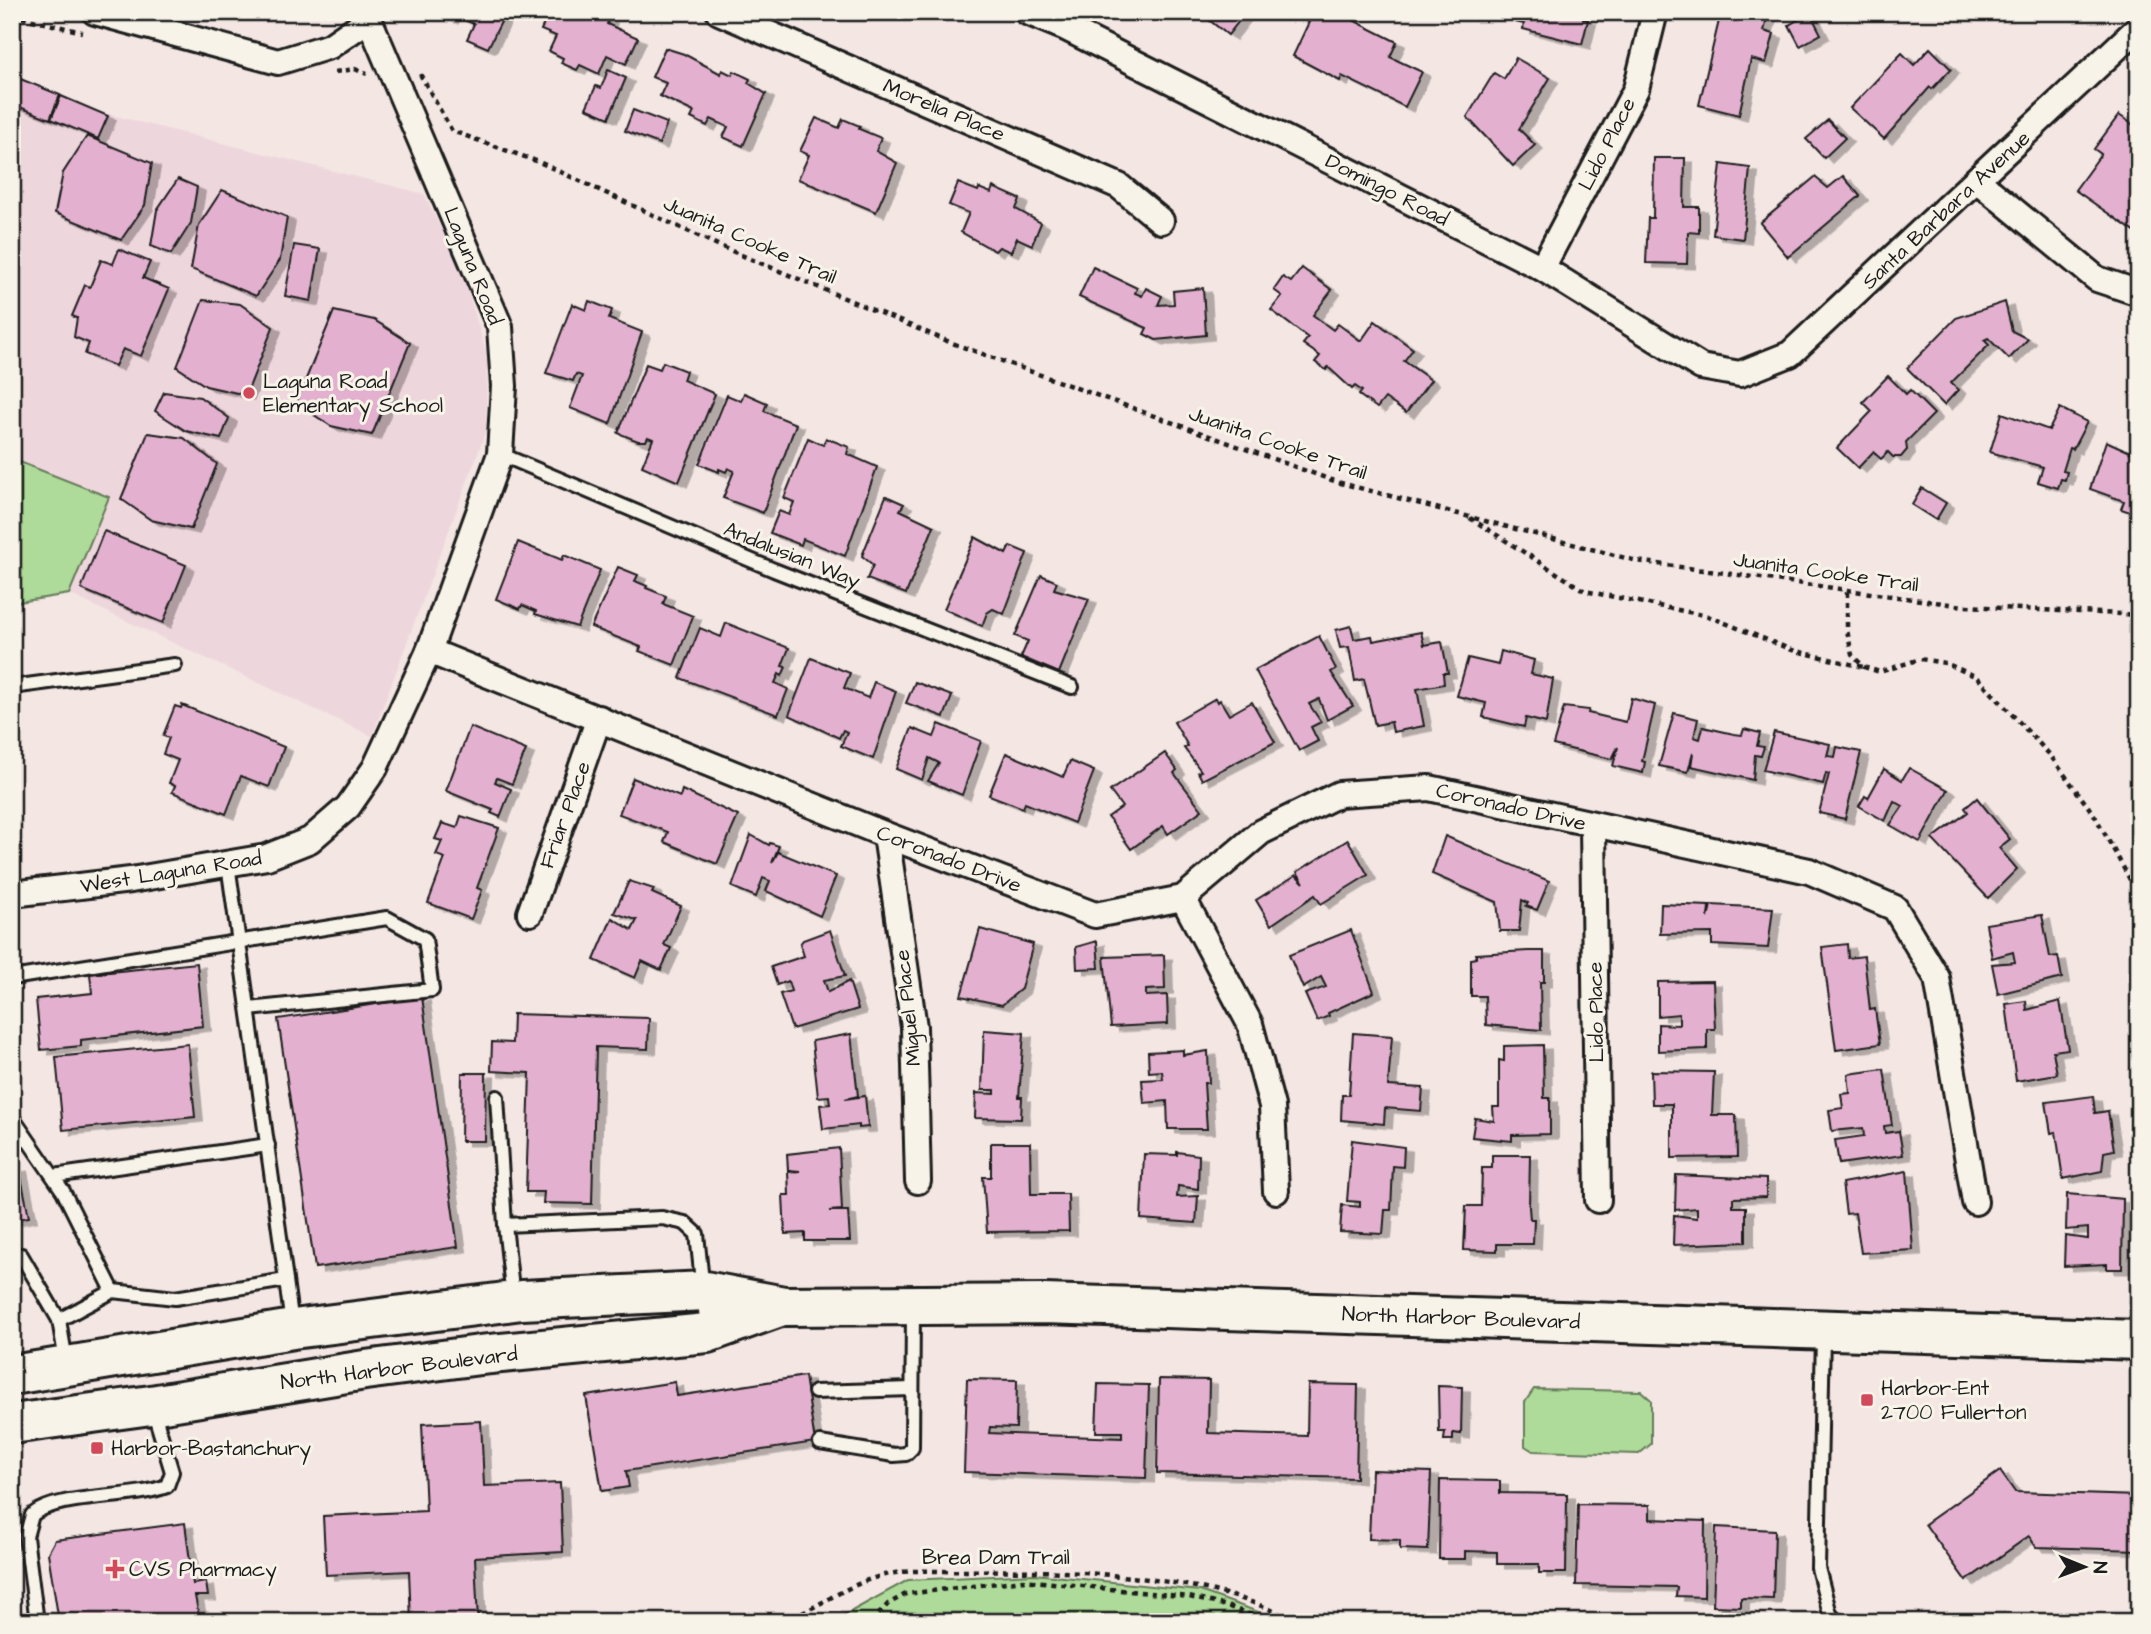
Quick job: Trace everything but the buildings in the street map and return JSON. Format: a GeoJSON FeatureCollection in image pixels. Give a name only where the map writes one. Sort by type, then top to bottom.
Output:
{"type":"FeatureCollection","features":[{"type":"Feature","properties":{"kind":"main road","name":"North Harbor Boulevard"},"geometry":{"type":"LineString","coordinates":[[12,1375],[293,1329],[513,1301],[705,1291],[784,1306],[1044,1304],[2139,1340]]}},
{"type":"Feature","properties":{"kind":"main road","name":"North Harbor Boulevard"},"geometry":{"type":"LineString","coordinates":[[12,1424],[151,1405],[365,1370],[480,1355],[707,1333],[784,1306]]}},
{"type":"Feature","properties":{"kind":"street"},"geometry":{"type":"LineString","coordinates":[[95,12],[278,62],[331,46],[366,16]]}},
{"type":"Feature","properties":{"kind":"street","name":"Morelia Place"},"geometry":{"type":"LineString","coordinates":[[719,12],[1119,186],[1160,221]]}},
{"type":"Feature","properties":{"kind":"street","name":"Domingo Road"},"geometry":{"type":"LineString","coordinates":[[1027,12],[1070,20],[1542,268],[1701,367],[1740,374]]}},
{"type":"Feature","properties":{"kind":"street","name":"Lido Place"},"geometry":{"type":"LineString","coordinates":[[1542,268],[1636,89],[1655,12]]}},
{"type":"Feature","properties":{"kind":"street","name":"Laguna Road"},"geometry":{"type":"LineString","coordinates":[[366,16],[500,327],[504,386],[500,454],[429,651]]}},
{"type":"Feature","properties":{"kind":"street","name":"Santa Barbara Avenue"},"geometry":{"type":"LineString","coordinates":[[1740,374],[1790,354],[1978,181],[2139,27]]}},
{"type":"Feature","properties":{"kind":"street"},"geometry":{"type":"LineString","coordinates":[[1978,181],[2097,279],[2139,293]]}},
{"type":"Feature","properties":{"kind":"street","name":"Coronado Drive"},"geometry":{"type":"LineString","coordinates":[[429,651],[886,835],[1095,915],[1183,898],[1261,832],[1339,794],[1429,788],[1809,871],[1895,908],[1937,978],[1975,1202]]}},
{"type":"Feature","properties":{"kind":"street","name":"West Laguna Road"},"geometry":{"type":"LineString","coordinates":[[12,894],[131,880],[267,858],[310,840],[348,807],[376,768],[429,651]]}},
{"type":"Feature","properties":{"kind":"street","name":"Friar Place"},"geometry":{"type":"LineString","coordinates":[[530,913],[599,718]]}},
{"type":"Feature","properties":{"kind":"street","name":"Lido Place"},"geometry":{"type":"LineString","coordinates":[[1593,825],[1598,1200]]}},
{"type":"Feature","properties":{"kind":"street","name":"Miguel Place"},"geometry":{"type":"LineString","coordinates":[[886,835],[914,1027],[918,1181]]}},
{"type":"Feature","properties":{"kind":"street"},"geometry":{"type":"LineString","coordinates":[[1183,898],[1250,1024],[1272,1106],[1276,1191]]}},
{"type":"Feature","properties":{"kind":"lane","name":"Andalusian Way"},"geometry":{"type":"LineString","coordinates":[[500,454],[775,570],[1072,687]]}},
{"type":"Feature","properties":{"kind":"lane"},"geometry":{"type":"LineString","coordinates":[[12,687],[175,665]]}},
{"type":"Feature","properties":{"kind":"lane"},"geometry":{"type":"LineString","coordinates":[[228,864],[293,1329]]}},
{"type":"Feature","properties":{"kind":"lane"},"geometry":{"type":"LineString","coordinates":[[12,978],[387,918],[425,939],[432,990],[249,1009]]}},
{"type":"Feature","properties":{"kind":"lane"},"geometry":{"type":"LineString","coordinates":[[497,1097],[513,1301]]}},
{"type":"Feature","properties":{"kind":"lane"},"geometry":{"type":"LineString","coordinates":[[12,1117],[54,1176],[113,1291]]}},
{"type":"Feature","properties":{"kind":"lane"},"geometry":{"type":"LineString","coordinates":[[54,1176],[268,1145]]}},
{"type":"Feature","properties":{"kind":"lane"},"geometry":{"type":"LineString","coordinates":[[505,1224],[662,1218],[685,1223],[699,1239],[707,1333]]}},
{"type":"Feature","properties":{"kind":"lane"},"geometry":{"type":"LineString","coordinates":[[12,1256],[20,1255],[59,1320],[67,1366]]}},
{"type":"Feature","properties":{"kind":"lane"},"geometry":{"type":"LineString","coordinates":[[59,1320],[113,1291],[175,1298],[286,1280]]}},
{"type":"Feature","properties":{"kind":"lane"},"geometry":{"type":"LineString","coordinates":[[820,1443],[894,1455],[906,1454],[912,1448],[914,1305]]}},
{"type":"Feature","properties":{"kind":"lane"},"geometry":{"type":"LineString","coordinates":[[1824,1331],[1818,1568],[1829,1615],[1837,1622]]}},
{"type":"Feature","properties":{"kind":"lane"},"geometry":{"type":"LineString","coordinates":[[815,1392],[912,1390]]}},
{"type":"Feature","properties":{"kind":"lane"},"geometry":{"type":"LineString","coordinates":[[37,1622],[26,1537],[32,1515],[57,1504],[151,1492],[167,1486],[172,1472],[151,1405]]}},
{"type":"Feature","properties":{"kind":"path","name":"Juanita Cooke Trail"},"geometry":{"type":"LineString","coordinates":[[452,131],[540,162],[722,247],[952,343],[1337,482],[1637,561],[1964,606],[2139,615]]}},
{"type":"Feature","properties":{"kind":"path"},"geometry":{"type":"LineString","coordinates":[[1466,516],[1585,591],[1708,616],[1792,650],[1880,672],[1920,659],[1945,663],[1977,677],[2058,765],[2095,816],[2139,896]]}},
{"type":"Feature","properties":{"kind":"path"},"geometry":{"type":"LineString","coordinates":[[1847,592],[1847,630],[1853,655],[1864,667]]}},
{"type":"Feature","properties":{"kind":"path","name":"Brea Dam Trail"},"geometry":{"type":"LineString","coordinates":[[784,1622],[862,1581],[895,1573],[1045,1569],[1197,1587],[1270,1607],[1295,1622]]}},
{"type":"Feature","properties":{"kind":"path"},"geometry":{"type":"LineString","coordinates":[[872,1622],[888,1604],[906,1594],[1023,1580],[1189,1597],[1227,1606],[1270,1622]]}},
{"type":"Feature","properties":{"kind":"shaded area","name":"Laguna Road Elementary School"},"geometry":{"type":"Polygon","coordinates":[[[12,90],[424,194],[462,271],[487,355],[486,431],[372,736],[69,594],[108,497],[12,459],[12,90]]]}},
{"type":"Feature","properties":{"kind":"green space"},"geometry":{"type":"Polygon","coordinates":[[[12,459],[109,497],[69,594],[12,603],[12,459]]]}},
{"type":"Feature","properties":{"kind":"green space"},"geometry":{"type":"Polygon","coordinates":[[[1534,1389],[1641,1391],[1651,1400],[1651,1444],[1639,1454],[1533,1451],[1525,1446],[1525,1402],[1534,1389]]]}},
{"type":"Feature","properties":{"kind":"green space"},"geometry":{"type":"Polygon","coordinates":[[[1034,1574],[1200,1591],[1286,1622],[832,1622],[908,1580],[1034,1574]]]}},
{"type":"Feature","properties":{"kind":"place","name":"Laguna Road Elementary School"},"geometry":{"type":"Point","coordinates":[249,393]}},
{"type":"Feature","properties":{"kind":"place","name":"Harbor-Ent 2700 Fullerton"},"geometry":{"type":"Point","coordinates":[1867,1400]}},
{"type":"Feature","properties":{"kind":"place","name":"Harbor-Bastanchury"},"geometry":{"type":"Point","coordinates":[97,1448]}},
{"type":"Feature","properties":{"kind":"place","name":"CVS Pharmacy"},"geometry":{"type":"Point","coordinates":[115,1569]}}]}
